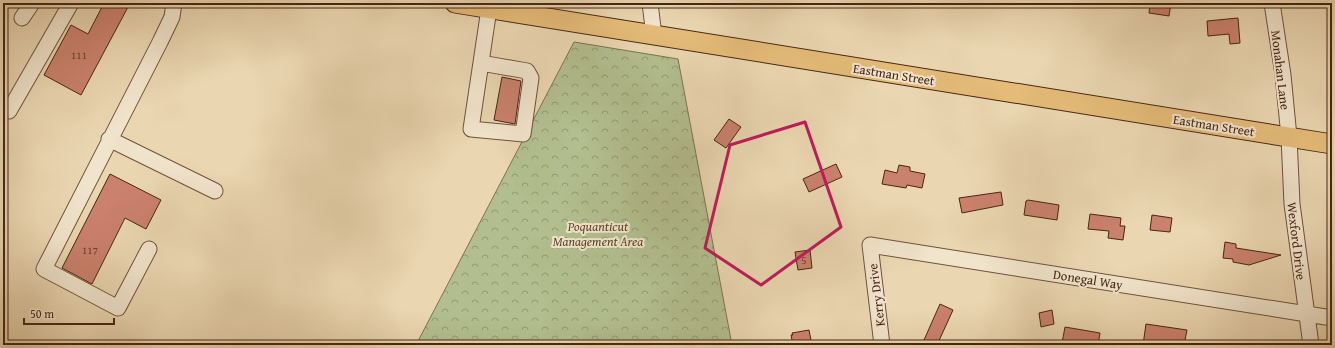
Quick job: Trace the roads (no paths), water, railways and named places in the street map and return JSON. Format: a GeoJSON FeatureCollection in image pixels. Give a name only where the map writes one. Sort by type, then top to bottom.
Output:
{"type":"FeatureCollection","features":[{"type":"Feature","properties":{"kind":"main road","name":"Eastman Street"},"geometry":{"type":"LineString","coordinates":[[455,3],[1332,144]]}},
{"type":"Feature","properties":{"kind":"street"},"geometry":{"type":"LineString","coordinates":[[22,18],[32,3]]}},
{"type":"Feature","properties":{"kind":"street"},"geometry":{"type":"LineString","coordinates":[[9,111],[71,3]]}},
{"type":"Feature","properties":{"kind":"street"},"geometry":{"type":"LineString","coordinates":[[148,249],[118,308],[44,269],[172,17],[174,3]]}},
{"type":"Feature","properties":{"kind":"street"},"geometry":{"type":"LineString","coordinates":[[650,3],[654,36]]}},
{"type":"Feature","properties":{"kind":"street","name":"Monahan Lane"},"geometry":{"type":"LineString","coordinates":[[1272,3],[1283,75],[1289,137]]}},
{"type":"Feature","properties":{"kind":"street"},"geometry":{"type":"LineString","coordinates":[[481,63],[528,71],[531,78],[524,134],[471,129],[489,9]]}},
{"type":"Feature","properties":{"kind":"street","name":"Wexford Drive"},"geometry":{"type":"LineString","coordinates":[[1289,137],[1292,204],[1311,345]]}},
{"type":"Feature","properties":{"kind":"street"},"geometry":{"type":"LineString","coordinates":[[110,140],[215,191]]}},
{"type":"Feature","properties":{"kind":"street","name":"Donegal Way"},"geometry":{"type":"LineString","coordinates":[[870,245],[1332,318]]}},
{"type":"Feature","properties":{"kind":"street","name":"Kerry Drive"},"geometry":{"type":"LineString","coordinates":[[870,245],[882,345]]}},
{"type":"Feature","properties":{"kind":"park label","name":"Poquanticut Management Area"},"geometry":{"type":"Point","coordinates":[598,234]}}]}
